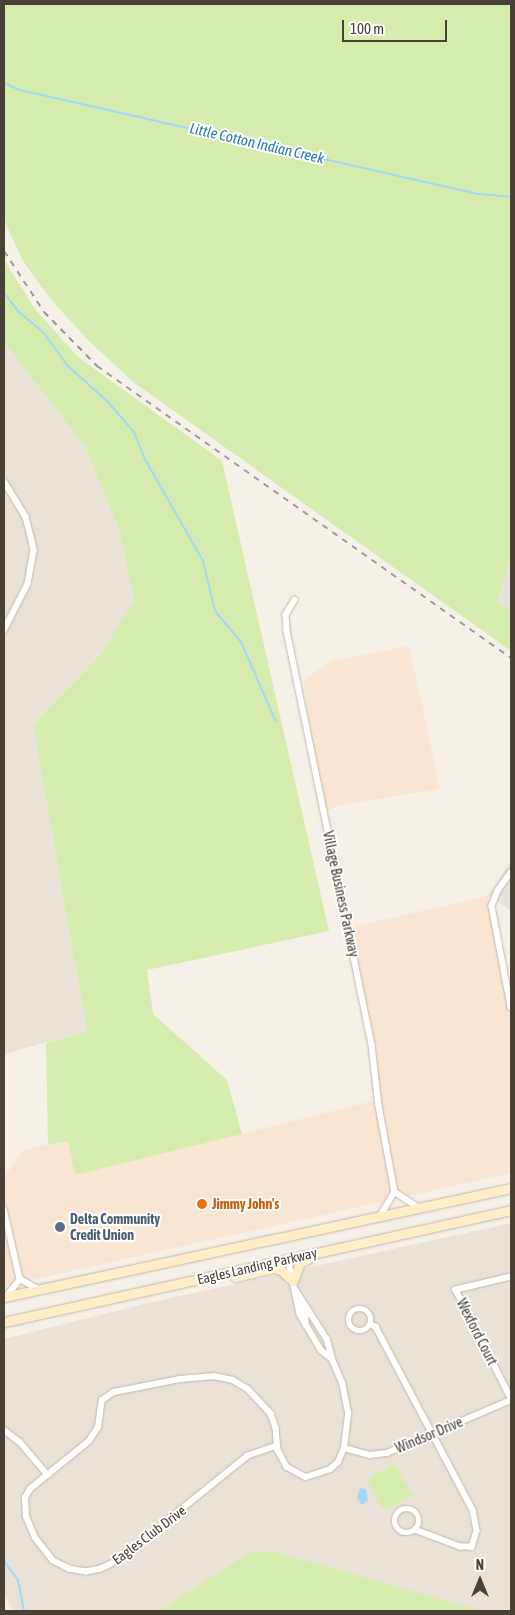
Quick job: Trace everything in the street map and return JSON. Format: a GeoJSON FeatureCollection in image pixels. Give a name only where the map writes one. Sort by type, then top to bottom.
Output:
{"type":"FeatureCollection","features":[{"type":"Feature","properties":{"kind":"main road","name":"Eagles Landing Parkway"},"geometry":{"type":"LineString","coordinates":[[5,1297],[40,1291],[511,1188]]}},
{"type":"Feature","properties":{"kind":"main road","name":"Eagles Landing Parkway"},"geometry":{"type":"LineString","coordinates":[[4,1322],[511,1210]]}},
{"type":"Feature","properties":{"kind":"main road"},"geometry":{"type":"LineString","coordinates":[[294,1288],[300,1263],[325,1250]]}},
{"type":"Feature","properties":{"kind":"main road"},"geometry":{"type":"LineString","coordinates":[[170,1285],[207,1282],[273,1268],[281,1270],[294,1288]]}},
{"type":"Feature","properties":{"kind":"street"},"geometry":{"type":"LineString","coordinates":[[4,482],[26,517],[34,550],[28,584],[4,631]]}},
{"type":"Feature","properties":{"kind":"street","name":"Village Business Parkway"},"geometry":{"type":"LineString","coordinates":[[294,600],[286,616],[287,631],[372,1045],[395,1192]]}},
{"type":"Feature","properties":{"kind":"street"},"geometry":{"type":"LineString","coordinates":[[511,873],[492,906],[511,1007]]}},
{"type":"Feature","properties":{"kind":"street"},"geometry":{"type":"LineString","coordinates":[[379,1217],[392,1202],[395,1192],[410,1205],[420,1208]]}},
{"type":"Feature","properties":{"kind":"street"},"geometry":{"type":"LineString","coordinates":[[4,1208],[20,1279],[40,1291]]}},
{"type":"Feature","properties":{"kind":"street"},"geometry":{"type":"LineString","coordinates":[[288,1258],[294,1288],[306,1314],[306,1326],[321,1350],[332,1359]]}},
{"type":"Feature","properties":{"kind":"street","name":"Wexford Court"},"geometry":{"type":"LineString","coordinates":[[511,1276],[456,1290],[511,1399]]}},
{"type":"Feature","properties":{"kind":"street"},"geometry":{"type":"LineString","coordinates":[[5,1297],[20,1279]]}},
{"type":"Feature","properties":{"kind":"street"},"geometry":{"type":"LineString","coordinates":[[294,1288],[327,1340],[347,1402],[344,1448]]}},
{"type":"Feature","properties":{"kind":"street"},"geometry":{"type":"LineString","coordinates":[[357,1309],[364,1310],[371,1317],[371,1324],[366,1330],[356,1331],[351,1326],[350,1316],[357,1309]]}},
{"type":"Feature","properties":{"kind":"street"},"geometry":{"type":"LineString","coordinates":[[371,1324],[376,1327],[473,1510],[477,1532],[472,1547],[460,1547],[415,1530],[407,1533],[397,1528],[395,1520],[398,1513],[409,1509],[416,1513],[419,1524],[415,1530]]}},
{"type":"Feature","properties":{"kind":"street","name":"Eagles Club Drive"},"geometry":{"type":"LineString","coordinates":[[277,1446],[248,1456],[118,1561],[86,1572],[69,1569],[53,1561],[35,1538],[26,1517],[25,1498],[30,1489],[89,1441],[98,1427],[102,1400],[114,1392],[180,1379],[214,1376],[233,1380],[248,1389],[271,1414],[277,1446],[287,1467],[306,1477],[330,1469],[338,1462],[344,1448]]}},
{"type":"Feature","properties":{"kind":"street","name":"Windsor Drive"},"geometry":{"type":"LineString","coordinates":[[344,1448],[370,1455],[387,1453],[511,1399]]}},
{"type":"Feature","properties":{"kind":"street"},"geometry":{"type":"LineString","coordinates":[[4,1430],[20,1442],[48,1475]]}},
{"type":"Feature","properties":{"kind":"shaded area"},"geometry":{"type":"Polygon","coordinates":[[[4,342],[85,447],[119,529],[134,602],[101,654],[33,725],[87,1031],[4,1054],[4,342]]]}},
{"type":"Feature","properties":{"kind":"shaded area"},"geometry":{"type":"Polygon","coordinates":[[[511,559],[511,611],[497,602],[511,559]]]}},
{"type":"Feature","properties":{"kind":"shaded area"},"geometry":{"type":"Polygon","coordinates":[[[409,646],[440,789],[339,805],[321,814],[304,680],[331,661],[409,646]]]}},
{"type":"Feature","properties":{"kind":"shaded area"},"geometry":{"type":"Polygon","coordinates":[[[511,861],[511,911],[488,896],[511,861]]]}},
{"type":"Feature","properties":{"kind":"shaded area"},"geometry":{"type":"Polygon","coordinates":[[[488,896],[511,1010],[511,1173],[4,1286],[4,1178],[23,1150],[68,1140],[75,1175],[382,1099],[343,929],[488,896]]]}},
{"type":"Feature","properties":{"kind":"shaded area"},"geometry":{"type":"Polygon","coordinates":[[[511,1223],[511,1611],[479,1611],[273,1551],[250,1553],[159,1611],[14,1611],[4,1595],[4,1339],[144,1304],[511,1223]]]}},
{"type":"Feature","properties":{"kind":"green space"},"geometry":{"type":"Polygon","coordinates":[[[4,4],[511,4],[511,559],[497,602],[511,611],[511,651],[132,381],[88,340],[53,302],[24,263],[4,220],[4,4]]]}},
{"type":"Feature","properties":{"kind":"green space"},"geometry":{"type":"Polygon","coordinates":[[[4,260],[35,309],[78,357],[222,461],[329,931],[147,970],[153,1014],[227,1080],[242,1134],[75,1175],[68,1141],[48,1145],[46,1043],[87,1031],[33,725],[101,654],[134,601],[119,529],[85,447],[4,342],[4,260]]]}},
{"type":"Feature","properties":{"kind":"green space"},"geometry":{"type":"Polygon","coordinates":[[[394,1463],[413,1496],[386,1510],[382,1508],[367,1479],[394,1463]]]}},
{"type":"Feature","properties":{"kind":"green space"},"geometry":{"type":"Polygon","coordinates":[[[273,1551],[479,1611],[159,1611],[250,1552],[273,1551]]]}},
{"type":"Feature","properties":{"kind":"water"},"geometry":{"type":"Polygon","coordinates":[[[360,1488],[366,1489],[368,1500],[362,1505],[357,1498],[360,1488]]]}},
{"type":"Feature","properties":{"kind":"waterway","name":"Little Cotton Indian Creek"},"geometry":{"type":"LineString","coordinates":[[4,83],[20,90],[479,194],[511,197]]}},
{"type":"Feature","properties":{"kind":"waterway"},"geometry":{"type":"LineString","coordinates":[[4,293],[19,312],[43,332],[68,366],[107,401],[134,432],[146,461],[203,561],[215,611],[241,642],[276,722]]}},
{"type":"Feature","properties":{"kind":"waterway"},"geometry":{"type":"LineString","coordinates":[[4,1561],[18,1580],[24,1611]]}},
{"type":"Feature","properties":{"kind":"railway"},"geometry":{"type":"LineString","coordinates":[[4,251],[44,312],[97,366],[511,658]]}},
{"type":"Feature","properties":{"kind":"place","name":"Jimmy John's"},"geometry":{"type":"Point","coordinates":[202,1204]}},
{"type":"Feature","properties":{"kind":"place","name":"Delta Community Credit Union"},"geometry":{"type":"Point","coordinates":[60,1227]}}]}
